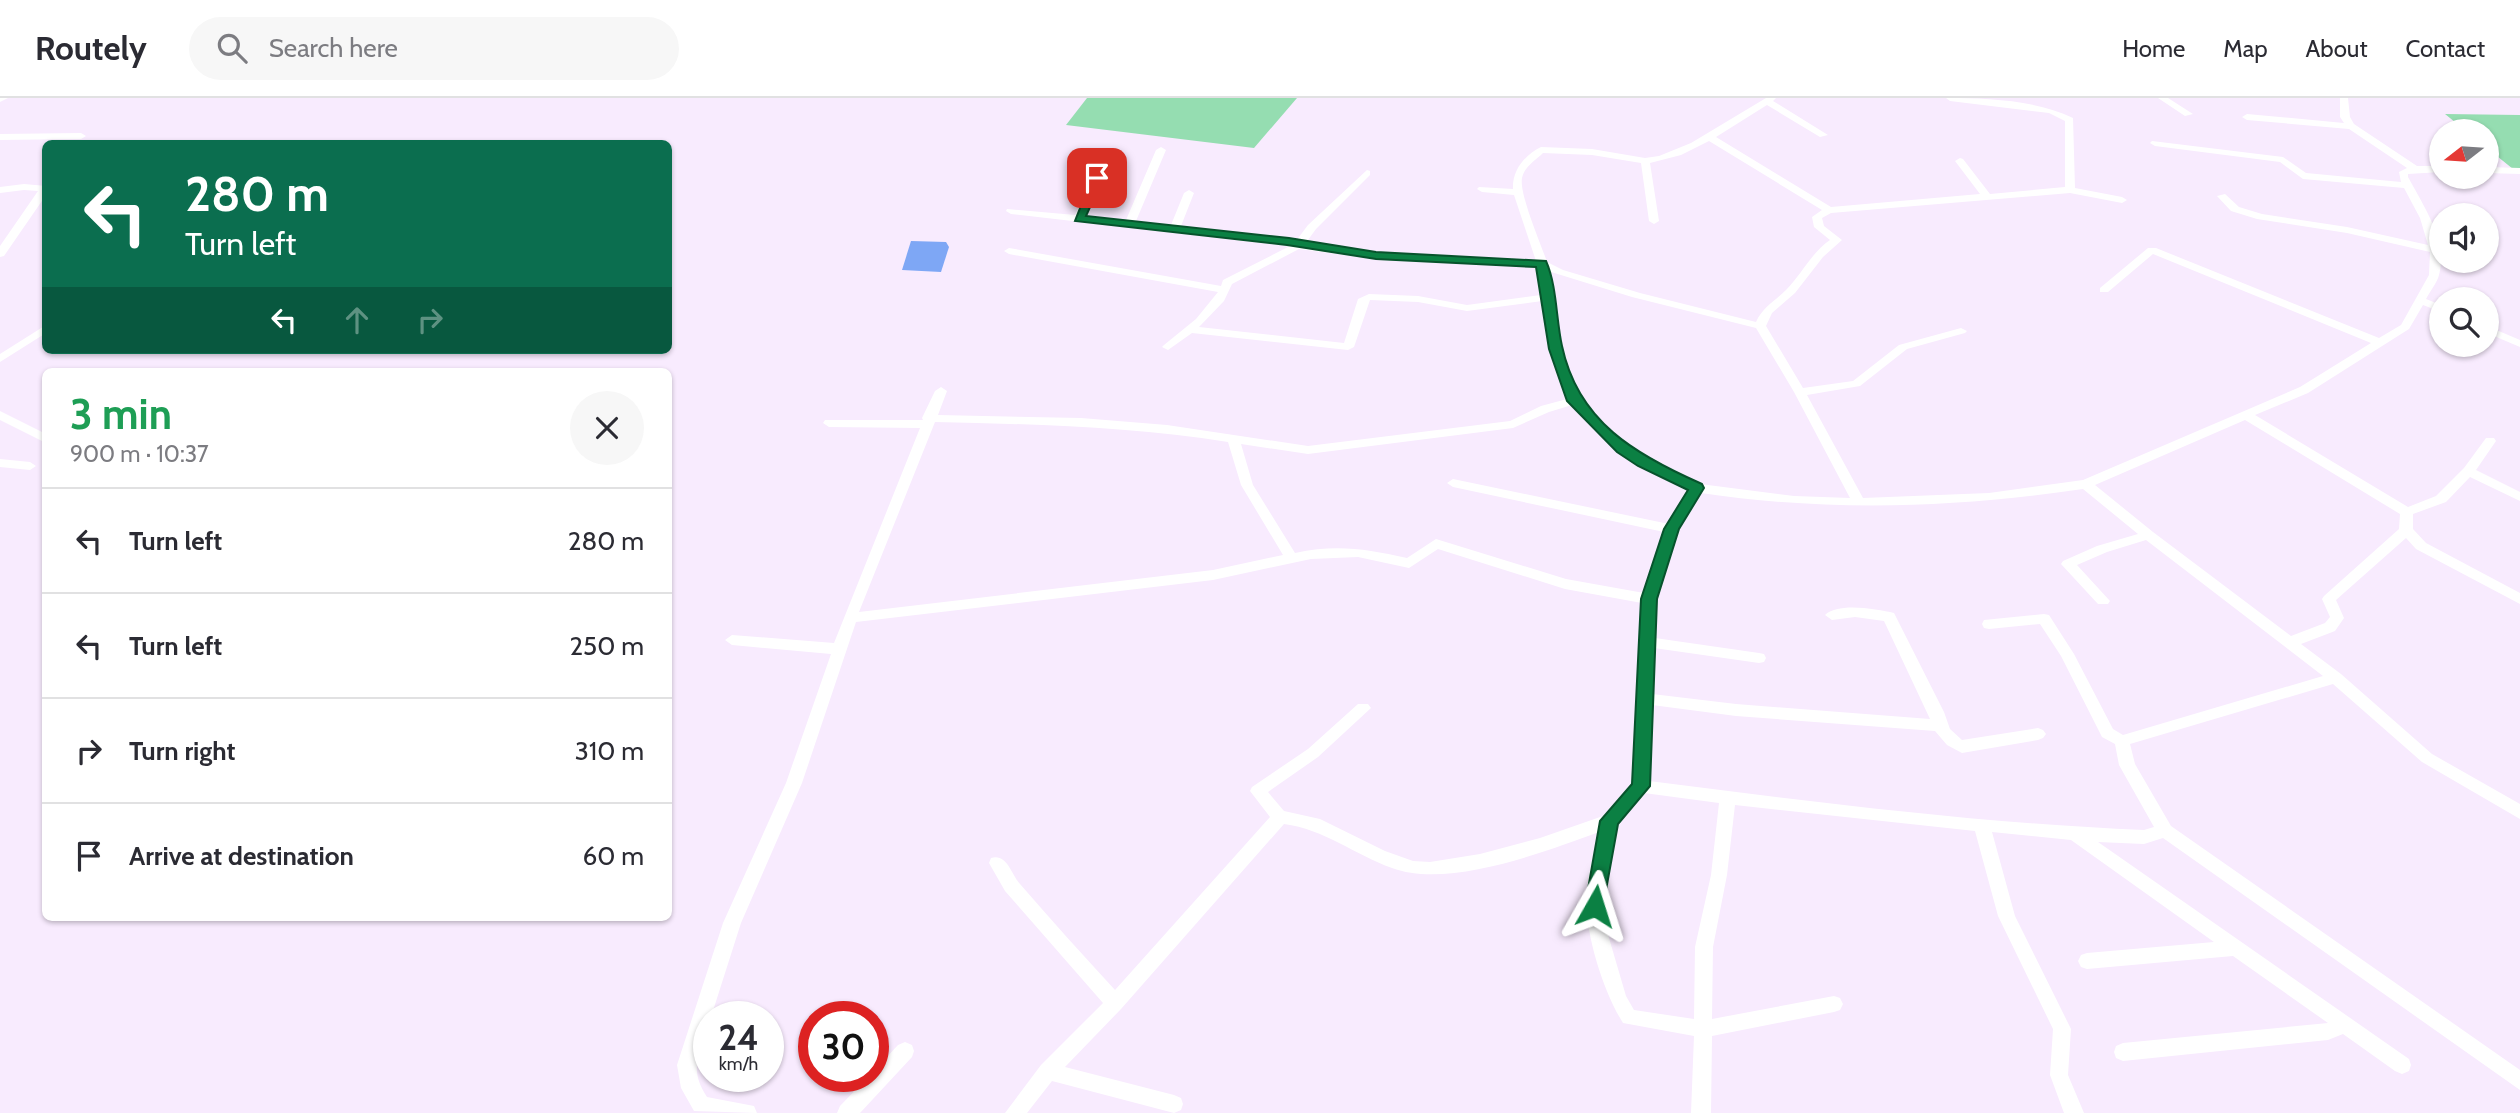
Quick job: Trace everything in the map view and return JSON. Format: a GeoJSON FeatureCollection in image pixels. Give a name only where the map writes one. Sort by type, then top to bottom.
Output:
{"type":"FeatureCollection","features":[{"type":"Feature","properties":{"kind":"street"},"geometry":{"type":"LineString","coordinates":[[1950,98],[2051,110],[2065,116],[2070,120],[2070,190]]}},
{"type":"Feature","properties":{"kind":"street"},"geometry":{"type":"LineString","coordinates":[[2163,98],[2188,114]]}},
{"type":"Feature","properties":{"kind":"street"},"geometry":{"type":"LineString","coordinates":[[2344,98],[2345,117],[2351,126],[2416,169]]}},
{"type":"Feature","properties":{"kind":"street"},"geometry":{"type":"LineString","coordinates":[[1823,135],[1770,99],[1710,137],[1657,159],[1645,161],[1592,152],[1541,150],[1522,167],[1517,178],[1518,192],[1542,264],[1555,349],[1574,401],[1622,449],[1643,463],[1697,488],[1794,501],[1859,503],[2007,497],[2086,484],[2304,390],[2405,327],[2423,301],[2434,273]]}},
{"type":"Feature","properties":{"kind":"street"},"geometry":{"type":"LineString","coordinates":[[2246,117],[2351,126]]}},
{"type":"Feature","properties":{"kind":"street"},"geometry":{"type":"LineString","coordinates":[[0,137],[80,136]]}},
{"type":"Feature","properties":{"kind":"street"},"geometry":{"type":"LineString","coordinates":[[1710,137],[1829,210]]}},
{"type":"Feature","properties":{"kind":"street"},"geometry":{"type":"LineString","coordinates":[[2155,143],[2283,160],[2303,176],[2406,185]]}},
{"type":"Feature","properties":{"kind":"street"},"geometry":{"type":"LineString","coordinates":[[1130,224],[1161,150]]}},
{"type":"Feature","properties":{"kind":"street"},"geometry":{"type":"LineString","coordinates":[[1079,218],[1106,158]]}},
{"type":"Feature","properties":{"kind":"street"},"geometry":{"type":"LineString","coordinates":[[1645,161],[1654,221]]}},
{"type":"Feature","properties":{"kind":"street"},"geometry":{"type":"LineString","coordinates":[[1960,161],[1987,197]]}},
{"type":"Feature","properties":{"kind":"street"},"geometry":{"type":"LineString","coordinates":[[2429,169],[2404,172],[2406,185],[2425,218],[2429,231]]}},
{"type":"Feature","properties":{"kind":"street"},"geometry":{"type":"LineString","coordinates":[[2499,171],[2518,173]]}},
{"type":"Feature","properties":{"kind":"street"},"geometry":{"type":"LineString","coordinates":[[1168,347],[1192,330],[1220,300],[1227,282],[1298,246],[1312,227],[1367,173]]}},
{"type":"Feature","properties":{"kind":"street"},"geometry":{"type":"LineString","coordinates":[[0,190],[23,187],[42,189]]}},
{"type":"Feature","properties":{"kind":"street"},"geometry":{"type":"LineString","coordinates":[[1482,189],[1518,192]]}},
{"type":"Feature","properties":{"kind":"street"},"geometry":{"type":"LineString","coordinates":[[1760,326],[1765,311],[1794,289],[1822,249],[1837,240],[1819,227],[1815,220],[1829,210],[2070,190],[2122,200]]}},
{"type":"Feature","properties":{"kind":"street"},"geometry":{"type":"LineString","coordinates":[[0,264],[3,261],[0,255],[42,193]]}},
{"type":"Feature","properties":{"kind":"street"},"geometry":{"type":"LineString","coordinates":[[1175,229],[1189,193]]}},
{"type":"Feature","properties":{"kind":"street"},"geometry":{"type":"LineString","coordinates":[[2222,196],[2235,209],[2261,217],[2347,230],[2429,249]]}},
{"type":"Feature","properties":{"kind":"street"},"geometry":{"type":"LineString","coordinates":[[1011,211],[1289,242],[1298,246],[1376,256],[1542,264],[1559,272],[1636,295],[1760,326],[1800,391],[1859,503]]}},
{"type":"Feature","properties":{"kind":"street"},"geometry":{"type":"LineString","coordinates":[[2104,290],[2152,250],[2380,343]]}},
{"type":"Feature","properties":{"kind":"street"},"geometry":{"type":"LineString","coordinates":[[1009,251],[1225,290]]}},
{"type":"Feature","properties":{"kind":"street"},"geometry":{"type":"LineString","coordinates":[[1192,330],[1348,347],[1363,299],[1370,297],[1418,299],[1467,308],[1547,297]]}},
{"type":"Feature","properties":{"kind":"street"},"geometry":{"type":"LineString","coordinates":[[2423,301],[2429,304]]}},
{"type":"Feature","properties":{"kind":"street"},"geometry":{"type":"LineString","coordinates":[[0,359],[42,331]]}},
{"type":"Feature","properties":{"kind":"street"},"geometry":{"type":"LineString","coordinates":[[1800,391],[1856,384],[1903,347],[1961,331]]}},
{"type":"Feature","properties":{"kind":"street"},"geometry":{"type":"LineString","coordinates":[[2499,334],[2520,344]]}},
{"type":"Feature","properties":{"kind":"street"},"geometry":{"type":"LineString","coordinates":[[747,1113],[701,1105],[690,1087],[686,1065],[732,923],[794,783],[850,618],[941,391]]}},
{"type":"Feature","properties":{"kind":"street"},"geometry":{"type":"LineString","coordinates":[[829,423],[927,421],[1106,424],[1167,429],[1308,450],[1513,424],[1545,409],[1574,401]]}},
{"type":"Feature","properties":{"kind":"street"},"geometry":{"type":"LineString","coordinates":[[0,415],[42,437]]}},
{"type":"Feature","properties":{"kind":"street"},"geometry":{"type":"LineString","coordinates":[[2246,415],[2407,512]]}},
{"type":"Feature","properties":{"kind":"street"},"geometry":{"type":"LineString","coordinates":[[1234,440],[1247,485],[1292,559]]}},
{"type":"Feature","properties":{"kind":"street"},"geometry":{"type":"LineString","coordinates":[[2407,512],[2441,499],[2468,471],[2490,441]]}},
{"type":"Feature","properties":{"kind":"street"},"geometry":{"type":"LineString","coordinates":[[0,463],[30,466]]}},
{"type":"Feature","properties":{"kind":"street"},"geometry":{"type":"LineString","coordinates":[[2468,471],[2520,497]]}},
{"type":"Feature","properties":{"kind":"street"},"geometry":{"type":"LineString","coordinates":[[1453,483],[1672,529]]}},
{"type":"Feature","properties":{"kind":"street"},"geometry":{"type":"LineString","coordinates":[[2086,484],[2148,536],[2336,678],[2427,758],[2520,813]]}},
{"type":"Feature","properties":{"kind":"street"},"geometry":{"type":"LineString","coordinates":[[1015,1113],[1048,1071],[1115,1003],[1280,817],[1304,817],[1415,869],[1473,863],[1609,821],[1641,786],[1649,599],[1672,529],[1697,488]]}},
{"type":"Feature","properties":{"kind":"street"},"geometry":{"type":"LineString","coordinates":[[2290,642],[2330,627],[2337,618],[2329,599],[2406,530],[2407,512]]}},
{"type":"Feature","properties":{"kind":"street"},"geometry":{"type":"LineString","coordinates":[[2406,530],[2421,546],[2520,599]]}},
{"type":"Feature","properties":{"kind":"street"},"geometry":{"type":"LineString","coordinates":[[2103,601],[2068,564],[2102,549],[2148,536]]}},
{"type":"Feature","properties":{"kind":"street"},"geometry":{"type":"LineString","coordinates":[[850,618],[1213,575],[1311,554],[1358,552],[1409,563],[1436,544],[1575,586],[1649,599]]}},
{"type":"Feature","properties":{"kind":"street"},"geometry":{"type":"LineString","coordinates":[[1832,615],[1855,612],[1889,617],[1936,712],[1939,725],[1953,743],[1962,747],[2038,734]]}},
{"type":"Feature","properties":{"kind":"street"},"geometry":{"type":"LineString","coordinates":[[1989,624],[2044,620],[2067,654],[2107,733],[2122,741],[2336,678]]}},
{"type":"Feature","properties":{"kind":"street"},"geometry":{"type":"LineString","coordinates":[[732,640],[839,649]]}},
{"type":"Feature","properties":{"kind":"street"},"geometry":{"type":"LineString","coordinates":[[1648,642],[1759,658]]}},
{"type":"Feature","properties":{"kind":"street"},"geometry":{"type":"LineString","coordinates":[[1646,699],[1736,710],[1939,725]]}},
{"type":"Feature","properties":{"kind":"street"},"geometry":{"type":"LineString","coordinates":[[1280,817],[1258,791],[1313,753],[1363,708]]}},
{"type":"Feature","properties":{"kind":"street"},"geometry":{"type":"LineString","coordinates":[[2122,741],[2127,765],[2165,831],[2520,1081]]}},
{"type":"Feature","properties":{"kind":"street"},"geometry":{"type":"LineString","coordinates":[[1641,786],[2074,834],[2144,837],[2165,831]]}},
{"type":"Feature","properties":{"kind":"street"},"geometry":{"type":"LineString","coordinates":[[1701,1113],[1704,947],[1718,875],[1728,797]]}},
{"type":"Feature","properties":{"kind":"street"},"geometry":{"type":"LineString","coordinates":[[1609,821],[1595,891],[1595,921],[1618,999],[1629,1017],[1703,1029],[1834,1004]]}},
{"type":"Feature","properties":{"kind":"street"},"geometry":{"type":"LineString","coordinates":[[1981,824],[2007,916],[2062,1029],[2059,1075],[2074,1113]]}},
{"type":"Feature","properties":{"kind":"street"},"geometry":{"type":"LineString","coordinates":[[2074,834],[2402,1066]]}},
{"type":"Feature","properties":{"kind":"street"},"geometry":{"type":"LineString","coordinates":[[997,863],[1011,886],[1115,1003]]}},
{"type":"Feature","properties":{"kind":"street"},"geometry":{"type":"LineString","coordinates":[[2087,961],[2235,948]]}},
{"type":"Feature","properties":{"kind":"street"},"geometry":{"type":"LineString","coordinates":[[2123,1052],[2328,1032],[2344,1025]]}},
{"type":"Feature","properties":{"kind":"street"},"geometry":{"type":"LineString","coordinates":[[847,1113],[905,1051]]}},
{"type":"Feature","properties":{"kind":"street"},"geometry":{"type":"LineString","coordinates":[[1048,1071],[1174,1104]]}},
{"type":"Feature","properties":{"kind":"green space"},"geometry":{"type":"Polygon","coordinates":[[[1087,98],[1297,98],[1254,148],[1066,125],[1087,98]]]}},
{"type":"Feature","properties":{"kind":"green space"},"geometry":{"type":"Polygon","coordinates":[[[2445,114],[2520,115],[2520,169],[2513,169],[2499,158],[2499,119],[2451,119],[2445,114]]]}},
{"type":"Feature","properties":{"kind":"water"},"geometry":{"type":"Polygon","coordinates":[[[911,241],[946,242],[949,247],[941,272],[902,270],[911,241]]]}},
{"type":"Feature","properties":{"kind":"route"},"geometry":{"type":"LineString","coordinates":[[1097,178],[1079,218],[1289,242],[1298,246],[1376,256],[1542,264],[1555,349],[1574,401],[1622,449],[1643,463],[1697,488],[1672,529],[1649,599],[1641,786],[1626,799],[1609,821],[1604,836],[1595,906]]}}]}
